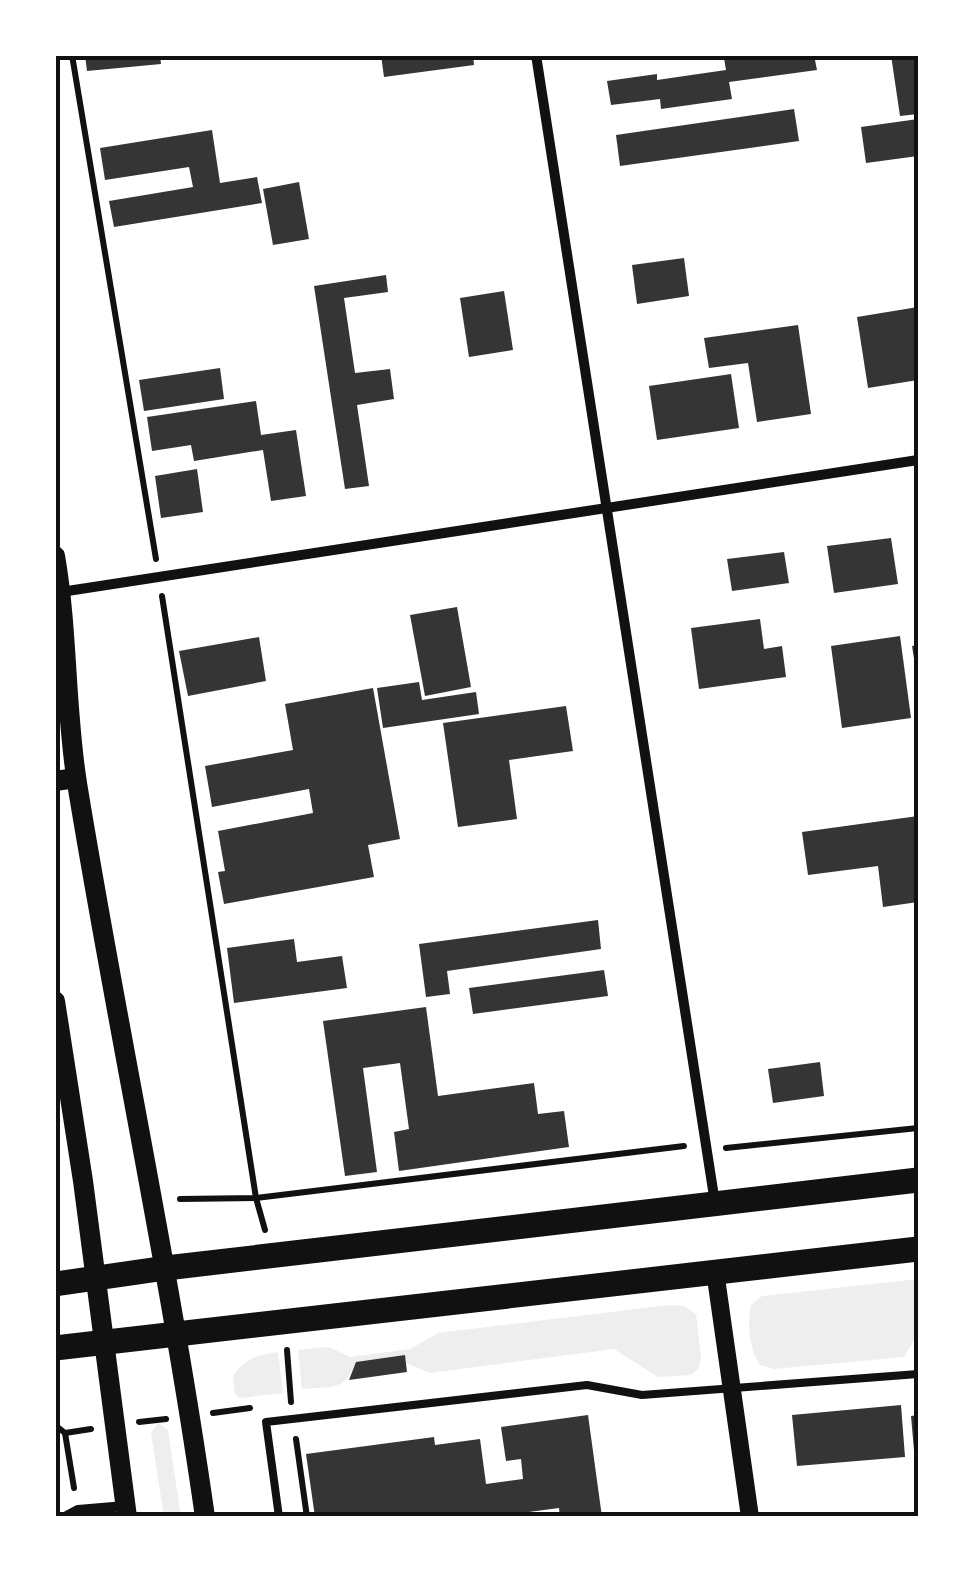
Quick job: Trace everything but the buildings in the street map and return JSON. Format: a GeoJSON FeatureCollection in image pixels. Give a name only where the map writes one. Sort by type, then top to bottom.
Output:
{"type":"FeatureCollection","features":[{"type":"Feature","properties":{"kind":"main road"},"geometry":{"type":"LineString","coordinates":[[55,556],[61,592],[66,779],[166,1268],[205,1517]]}},
{"type":"Feature","properties":{"kind":"main road"},"geometry":{"type":"LineString","coordinates":[[55,1001],[126,1511]]}},
{"type":"Feature","properties":{"kind":"main road"},"geometry":{"type":"LineString","coordinates":[[55,1284],[918,1180]]}},
{"type":"Feature","properties":{"kind":"main road"},"geometry":{"type":"LineString","coordinates":[[55,1348],[918,1248]]}},
{"type":"Feature","properties":{"kind":"street"},"geometry":{"type":"LineString","coordinates":[[536,55],[715,1203]]}},
{"type":"Feature","properties":{"kind":"street"},"geometry":{"type":"LineString","coordinates":[[61,592],[918,460]]}},
{"type":"Feature","properties":{"kind":"street"},"geometry":{"type":"LineString","coordinates":[[715,1271],[750,1517]]}},
{"type":"Feature","properties":{"kind":"street"},"geometry":{"type":"LineString","coordinates":[[65,1517],[78,1510],[126,1511]]}},
{"type":"Feature","properties":{"kind":"lane"},"geometry":{"type":"LineString","coordinates":[[280,1517],[266,1422],[587,1385],[642,1395],[918,1374]]}},
{"type":"Feature","properties":{"kind":"path"},"geometry":{"type":"LineString","coordinates":[[72,55],[160,576],[256,1198],[272,1256]]}},
{"type":"Feature","properties":{"kind":"path"},"geometry":{"type":"LineString","coordinates":[[256,1198],[674,1145],[734,1149],[918,1128]]}},
{"type":"Feature","properties":{"kind":"path"},"geometry":{"type":"LineString","coordinates":[[284,1320],[307,1517]]}},
{"type":"Feature","properties":{"kind":"path"},"geometry":{"type":"LineString","coordinates":[[55,1425],[65,1432],[78,1510]]}},
{"type":"Feature","properties":{"kind":"shaded area"},"geometry":{"type":"Polygon","coordinates":[[[918,1279],[918,1334],[904,1357],[774,1369],[760,1365],[756,1358],[750,1336],[750,1313],[751,1305],[762,1296],[918,1279]]]}},
{"type":"Feature","properties":{"kind":"shaded area"},"geometry":{"type":"Polygon","coordinates":[[[684,1306],[696,1314],[701,1358],[691,1375],[658,1377],[614,1349],[430,1373],[406,1363],[405,1355],[356,1362],[342,1383],[302,1389],[298,1350],[329,1347],[350,1357],[410,1349],[438,1333],[684,1306]]]}},
{"type":"Feature","properties":{"kind":"shaded area"},"geometry":{"type":"Polygon","coordinates":[[[278,1352],[283,1393],[240,1398],[235,1394],[233,1376],[242,1365],[258,1356],[278,1352]]]}},
{"type":"Feature","properties":{"kind":"shaded area"},"geometry":{"type":"Polygon","coordinates":[[[158,1423],[168,1430],[181,1517],[164,1517],[151,1433],[158,1423]]]}}]}
